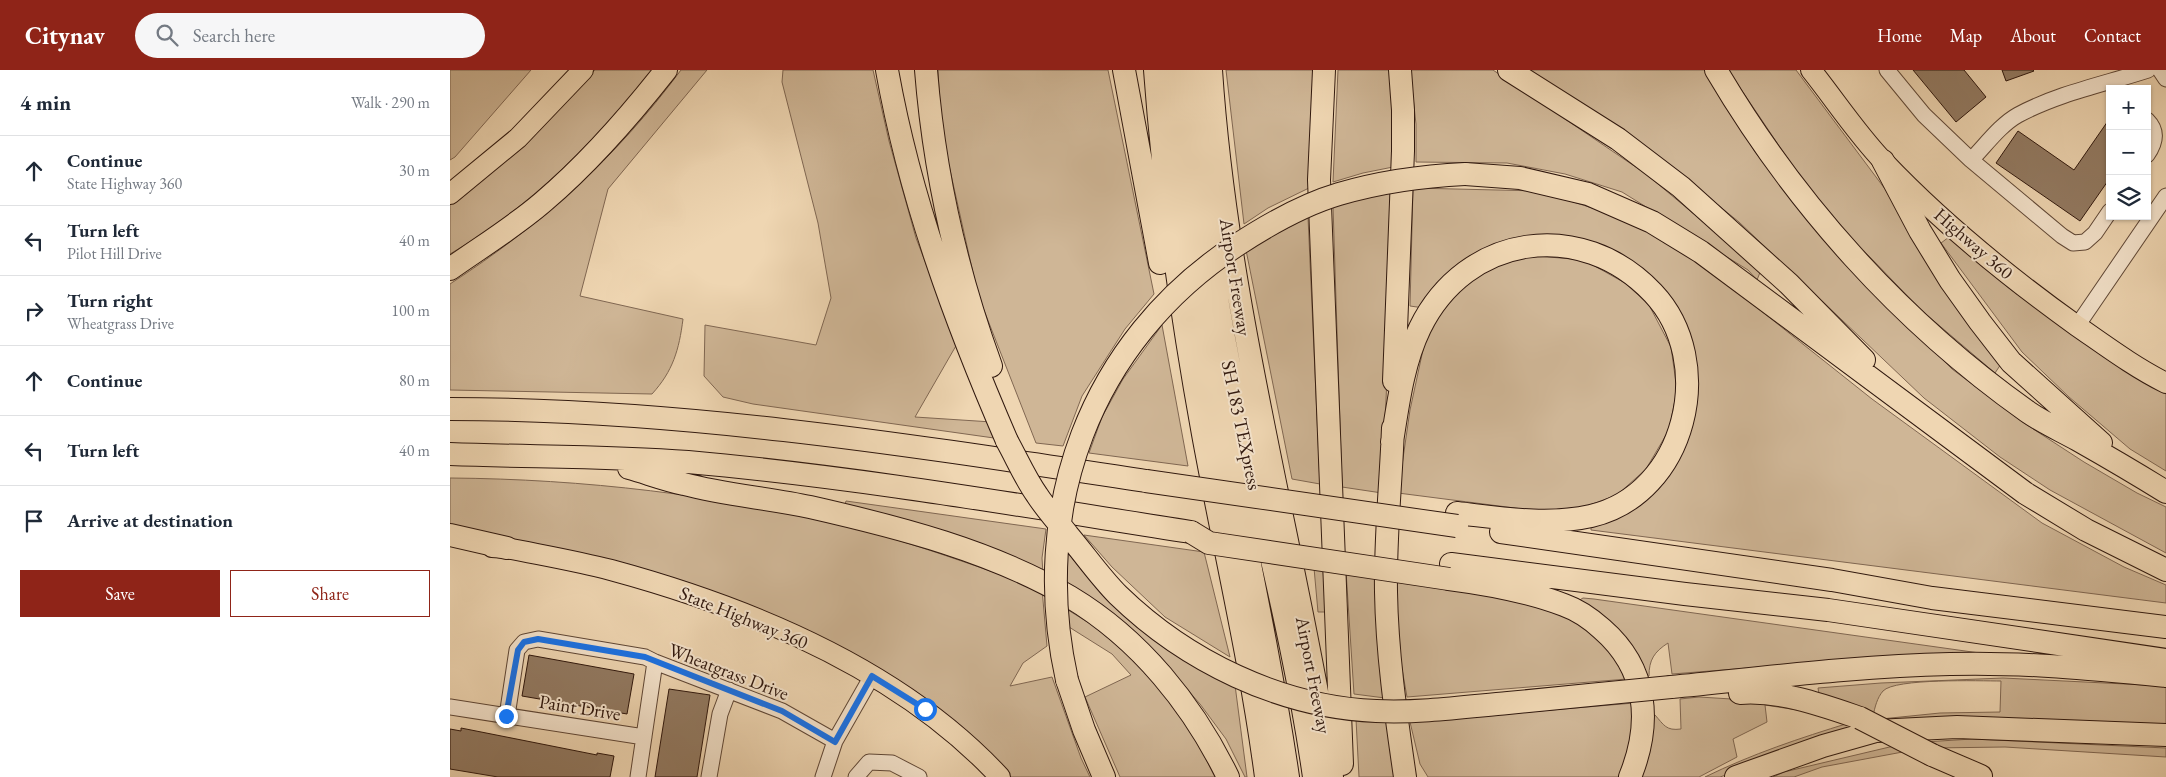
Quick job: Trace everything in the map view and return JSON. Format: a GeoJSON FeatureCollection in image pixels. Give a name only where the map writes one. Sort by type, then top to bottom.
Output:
{"type":"FeatureCollection","features":[{"type":"Feature","properties":{"kind":"highway"},"geometry":{"type":"LineString","coordinates":[[453,266],[544,202],[629,117],[666,70]]}},
{"type":"Feature","properties":{"kind":"highway"},"geometry":{"type":"LineString","coordinates":[[887,70],[918,202],[954,312],[979,357]]}},
{"type":"Feature","properties":{"kind":"highway"},"geometry":{"type":"LineString","coordinates":[[926,70],[937,172],[979,357],[1007,440],[1037,495],[1116,593],[1151,624],[1191,652],[1222,669],[1260,686],[1299,698],[1354,709],[1395,711],[1476,706],[1847,670],[1950,664],[2035,664],[2166,676]]}},
{"type":"Feature","properties":{"kind":"highway"},"geometry":{"type":"LineString","coordinates":[[1124,70],[1156,236],[1171,332],[1203,434]]}},
{"type":"Feature","properties":{"kind":"highway"},"geometry":{"type":"LineString","coordinates":[[1155,70],[1159,127],[1173,252],[1203,434],[1250,672],[1266,777]]}},
{"type":"Feature","properties":{"kind":"highway","name":"SH 183 TEXpress"},"geometry":{"type":"LineString","coordinates":[[1172,70],[1180,179],[1208,356],[1273,681],[1288,777]]}},
{"type":"Feature","properties":{"kind":"highway","name":"SH 183 TEXpress"},"geometry":{"type":"LineString","coordinates":[[1191,70],[1202,190],[1214,278],[1230,367],[1294,666],[1314,777]]}},
{"type":"Feature","properties":{"kind":"highway","name":"Airport Freeway"},"geometry":{"type":"LineString","coordinates":[[1211,70],[1219,160],[1236,284],[1300,602],[1332,777]]}},
{"type":"Feature","properties":{"kind":"highway"},"geometry":{"type":"LineString","coordinates":[[1324,70],[1319,180],[1342,777]]}},
{"type":"Feature","properties":{"kind":"highway"},"geometry":{"type":"LineString","coordinates":[[1400,70],[1403,110],[1403,152],[1392,442],[1388,490],[1386,591],[1388,642],[1405,777]]}},
{"type":"Feature","properties":{"kind":"highway"},"geometry":{"type":"LineString","coordinates":[[1509,70],[1618,139],[1681,187],[1789,284],[1916,412]]}},
{"type":"Feature","properties":{"kind":"highway"},"geometry":{"type":"LineString","coordinates":[[1716,70],[1765,146],[1824,224],[1919,325],[1986,381],[2030,414],[2166,492]]}},
{"type":"Feature","properties":{"kind":"highway"},"geometry":{"type":"LineString","coordinates":[[1883,161],[1920,231],[1950,280],[2011,362],[2127,468]]}},
{"type":"Feature","properties":{"kind":"highway"},"geometry":{"type":"LineString","coordinates":[[1105,775],[1084,730],[1067,680],[1059,644],[1056,617],[1055,564],[1060,517],[1069,473],[1083,432],[1102,390],[1125,353],[1152,318],[1217,258],[1257,232],[1298,210],[1338,195],[1381,183],[1428,176],[1465,174],[1520,178],[1588,194],[1652,222],[1701,252],[2026,493],[2086,530],[2166,570]]}},
{"type":"Feature","properties":{"kind":"highway"},"geometry":{"type":"LineString","coordinates":[[450,409],[593,414],[740,425],[828,435],[1355,511],[1457,519],[1546,522],[1591,516],[1625,502],[1654,478],[1666,462],[1676,441],[1684,415],[1687,375],[1686,359],[1674,324],[1653,294],[1616,264],[1573,247],[1527,245],[1493,255],[1453,282],[1434,305],[1420,329],[1408,362],[1392,442]]}},
{"type":"Feature","properties":{"kind":"highway"},"geometry":{"type":"LineString","coordinates":[[450,454],[687,462],[818,476],[1018,503],[1152,526],[1450,571],[1828,610],[2166,660]]}},
{"type":"Feature","properties":{"kind":"highway"},"geometry":{"type":"LineString","coordinates":[[601,459],[684,484],[792,504],[868,522],[980,555],[1030,575],[1071,598],[1111,626],[1144,656],[1178,695],[1201,727],[1228,777]]}},
{"type":"Feature","properties":{"kind":"highway"},"geometry":{"type":"LineString","coordinates":[[1457,519],[1932,598],[2166,627]]}},
{"type":"Feature","properties":{"kind":"highway"},"geometry":{"type":"LineString","coordinates":[[450,535],[507,548]]}},
{"type":"Feature","properties":{"kind":"highway"},"geometry":{"type":"LineString","coordinates":[[1450,571],[1565,605],[1591,620],[1610,635],[1635,668],[1643,708],[1643,736],[1638,758],[1630,777]]}},
{"type":"Feature","properties":{"kind":"highway"},"geometry":{"type":"LineString","coordinates":[[1706,684],[1734,693],[1757,692],[1779,694],[1828,707],[1860,718],[1977,777]]}},
{"type":"Feature","properties":{"kind":"highway"},"geometry":{"type":"LineString","coordinates":[[1736,777],[1823,746],[1876,731],[1957,727],[2166,735]]}},
{"type":"Feature","properties":{"kind":"highway"},"geometry":{"type":"LineString","coordinates":[[1398,732],[1418,777]]}},
{"type":"Feature","properties":{"kind":"main road"},"geometry":{"type":"LineString","coordinates":[[450,194],[518,138],[583,70]]}},
{"type":"Feature","properties":{"kind":"main road","name":"Highway 360"},"geometry":{"type":"LineString","coordinates":[[1811,70],[1883,161],[1946,220],[1999,266],[2077,326],[2166,383]]}},
{"type":"Feature","properties":{"kind":"main road","name":"State Highway 360"},"geometry":{"type":"LineString","coordinates":[[450,543],[507,548],[609,569],[676,589],[742,612],[804,639],[872,676],[925,709],[979,754],[1000,777]]}},
{"type":"Feature","properties":{"kind":"street"},"geometry":{"type":"LineString","coordinates":[[1887,70],[1924,115],[1971,160],[2062,236],[2073,243],[2085,242],[2095,233],[2106,217]]}},
{"type":"Feature","properties":{"kind":"street"},"geometry":{"type":"LineString","coordinates":[[2115,85],[2148,70]]}},
{"type":"Feature","properties":{"kind":"street"},"geometry":{"type":"LineString","coordinates":[[2160,70],[2166,79]]}},
{"type":"Feature","properties":{"kind":"street"},"geometry":{"type":"LineString","coordinates":[[1971,160],[2017,116],[2088,87],[2106,86]]}},
{"type":"Feature","properties":{"kind":"street"},"geometry":{"type":"LineString","coordinates":[[2151,124],[2155,129],[2155,136],[2151,146]]}},
{"type":"Feature","properties":{"kind":"street"},"geometry":{"type":"LineString","coordinates":[[2077,326],[2166,196]]}},
{"type":"Feature","properties":{"kind":"street"},"geometry":{"type":"LineString","coordinates":[[506,716],[518,650],[524,642],[538,639],[645,657],[655,662]]}},
{"type":"Feature","properties":{"kind":"street","name":"Wheatgrass Drive"},"geometry":{"type":"LineString","coordinates":[[638,777],[655,662],[782,711],[835,742]]}},
{"type":"Feature","properties":{"kind":"street"},"geometry":{"type":"LineString","coordinates":[[822,777],[835,742],[872,676]]}},
{"type":"Feature","properties":{"kind":"street"},"geometry":{"type":"LineString","coordinates":[[709,777],[720,714],[729,690]]}},
{"type":"Feature","properties":{"kind":"street","name":"Paint Drive"},"geometry":{"type":"LineString","coordinates":[[450,707],[644,737]]}},
{"type":"Feature","properties":{"kind":"street"},"geometry":{"type":"LineString","coordinates":[[856,777],[869,762],[892,763],[919,777]]}},
{"type":"Feature","properties":{"kind":"shaded area"},"geometry":{"type":"Polygon","coordinates":[[[450,70],[531,70],[455,157],[450,160],[450,70]]]}},
{"type":"Feature","properties":{"kind":"shaded area"},"geometry":{"type":"Polygon","coordinates":[[[595,70],[652,70],[608,123],[534,195],[479,236],[450,254],[450,204],[477,184],[595,70]]]}},
{"type":"Feature","properties":{"kind":"shaded area"},"geometry":{"type":"Polygon","coordinates":[[[681,70],[707,70],[608,189],[580,296],[683,319],[674,360],[665,377],[652,394],[450,390],[450,284],[516,238],[575,188],[630,133],[681,70]]]}},
{"type":"Feature","properties":{"kind":"shaded area"},"geometry":{"type":"Polygon","coordinates":[[[783,70],[873,70],[889,141],[916,238],[957,344],[915,417],[992,422],[1001,439],[753,404],[723,397],[704,376],[705,325],[816,345],[831,298],[818,223],[782,82],[783,70]]]}},
{"type":"Feature","properties":{"kind":"shaded area"},"geometry":{"type":"Polygon","coordinates":[[[938,70],[1108,70],[1154,294],[1125,329],[1082,396],[1063,446],[1036,443],[978,295],[941,130],[938,70]]]}},
{"type":"Feature","properties":{"kind":"shaded area"},"geometry":{"type":"Polygon","coordinates":[[[1226,70],[1313,70],[1309,188],[1268,208],[1244,224],[1226,70]]]}},
{"type":"Feature","properties":{"kind":"shaded area"},"geometry":{"type":"Polygon","coordinates":[[[1338,70],[1394,70],[1398,166],[1363,173],[1333,182],[1338,70]]]}},
{"type":"Feature","properties":{"kind":"shaded area"},"geometry":{"type":"Polygon","coordinates":[[[1410,70],[1493,70],[1646,174],[1761,270],[1757,280],[1748,270],[1622,192],[1565,174],[1507,163],[1416,162],[1416,124],[1410,70]]]}},
{"type":"Feature","properties":{"kind":"shaded area"},"geometry":{"type":"Polygon","coordinates":[[[1530,70],[1707,70],[1755,152],[1842,260],[1952,369],[2024,423],[2084,462],[2137,493],[2166,507],[2166,553],[2050,490],[2000,457],[1924,398],[1739,222],[1646,147],[1530,70]]]}},
{"type":"Feature","properties":{"kind":"shaded area"},"geometry":{"type":"Polygon","coordinates":[[[1728,70],[1796,70],[1885,189],[2003,361],[1995,373],[1921,310],[1841,227],[1794,168],[1728,70]]]}},
{"type":"Feature","properties":{"kind":"shaded area"},"geometry":{"type":"Polygon","coordinates":[[[1413,188],[1539,191],[1611,214],[1682,248],[1872,399],[2042,523],[2124,567],[2166,585],[2166,603],[1591,530],[1591,525],[1668,468],[1690,345],[1600,245],[1573,237],[1535,237],[1424,308],[1410,306],[1413,188]]]}},
{"type":"Feature","properties":{"kind":"shaded area"},"geometry":{"type":"Polygon","coordinates":[[[1395,191],[1382,493],[1342,487],[1333,206],[1395,191]]]}},
{"type":"Feature","properties":{"kind":"shaded area"},"geometry":{"type":"Polygon","coordinates":[[[1308,217],[1320,484],[1292,479],[1246,250],[1308,217]]]}},
{"type":"Feature","properties":{"kind":"shaded area"},"geometry":{"type":"Polygon","coordinates":[[[1949,237],[2010,289],[2104,357],[2166,394],[2166,471],[2130,449],[2069,397],[2022,352],[1941,243],[1949,237]]]}},
{"type":"Feature","properties":{"kind":"shaded area"},"geometry":{"type":"Polygon","coordinates":[[[1537,256],[1584,260],[1625,283],[1649,305],[1671,347],[1677,390],[1669,430],[1646,469],[1617,495],[1584,507],[1538,511],[1398,493],[1410,410],[1426,336],[1442,309],[1470,280],[1505,260],[1537,256]]]}},
{"type":"Feature","properties":{"kind":"shaded area"},"geometry":{"type":"Polygon","coordinates":[[[1162,325],[1188,466],[1089,453],[1102,417],[1123,379],[1162,325]]]}},
{"type":"Feature","properties":{"kind":"shaded area"},"geometry":{"type":"Polygon","coordinates":[[[450,478],[601,485],[700,497],[799,515],[897,540],[1042,589],[1047,646],[1023,663],[1010,686],[1052,677],[1081,758],[1090,777],[1010,777],[807,632],[450,529],[450,478]]]}},
{"type":"Feature","properties":{"kind":"shaded area"},"geometry":{"type":"Polygon","coordinates":[[[846,501],[1046,529],[1042,558],[1043,574],[844,508],[846,501]]]}},
{"type":"Feature","properties":{"kind":"shaded area"},"geometry":{"type":"Polygon","coordinates":[[[1084,535],[1204,552],[1230,657],[1165,617],[1112,567],[1084,535]]]}},
{"type":"Feature","properties":{"kind":"shaded area"},"geometry":{"type":"Polygon","coordinates":[[[1067,552],[1094,585],[1235,685],[1247,777],[1245,777],[1226,739],[1200,704],[1160,658],[1066,590],[1067,552]]]}},
{"type":"Feature","properties":{"kind":"shaded area"},"geometry":{"type":"Polygon","coordinates":[[[1314,568],[1323,569],[1326,612],[1318,612],[1314,568]]]}},
{"type":"Feature","properties":{"kind":"shaded area"},"geometry":{"type":"Polygon","coordinates":[[[1346,571],[1378,576],[1385,698],[1354,694],[1346,571]]]}},
{"type":"Feature","properties":{"kind":"shaded area"},"geometry":{"type":"Polygon","coordinates":[[[1395,579],[1480,591],[1560,614],[1582,625],[1616,657],[1627,679],[1407,697],[1401,663],[1395,579]]]}},
{"type":"Feature","properties":{"kind":"shaded area"},"geometry":{"type":"Polygon","coordinates":[[[1583,598],[2008,657],[1837,661],[1672,674],[1668,643],[1656,653],[1651,661],[1649,676],[1644,677],[1578,601],[1583,598]]]}},
{"type":"Feature","properties":{"kind":"shaded area"},"geometry":{"type":"Polygon","coordinates":[[[1068,610],[1094,626],[1128,655],[1158,687],[1192,731],[1215,777],[1120,777],[1085,697],[1131,675],[1112,654],[1069,627],[1068,610]]]}},
{"type":"Feature","properties":{"kind":"shaded area"},"geometry":{"type":"Polygon","coordinates":[[[2003,678],[2166,686],[2166,726],[1881,719],[1940,713],[2000,712],[2001,681],[1920,682],[1891,687],[1881,694],[1876,703],[1873,716],[1819,694],[1818,688],[1881,683],[2003,678]]]}},
{"type":"Feature","properties":{"kind":"shaded area"},"geometry":{"type":"Polygon","coordinates":[[[1699,697],[1764,701],[1804,711],[1765,705],[1767,722],[1733,739],[1737,757],[1699,777],[1636,777],[1650,716],[1655,715],[1669,728],[1681,729],[1680,699],[1699,697]]]}},
{"type":"Feature","properties":{"kind":"shaded area"},"geometry":{"type":"Polygon","coordinates":[[[1634,703],[1635,717],[1623,770],[1618,777],[1428,777],[1420,764],[1410,722],[1634,703]]]}},
{"type":"Feature","properties":{"kind":"shaded area"},"geometry":{"type":"Polygon","coordinates":[[[1356,719],[1388,722],[1398,777],[1359,777],[1356,719]]]}},
{"type":"Feature","properties":{"kind":"shaded area"},"geometry":{"type":"Polygon","coordinates":[[[1849,723],[1861,728],[1720,777],[1705,777],[1776,747],[1849,723]]]}},
{"type":"Feature","properties":{"kind":"shaded area"},"geometry":{"type":"Polygon","coordinates":[[[1972,739],[2166,748],[2166,757],[2005,747],[1933,748],[1924,742],[1972,739]]]}},
{"type":"Feature","properties":{"kind":"shaded area"},"geometry":{"type":"Polygon","coordinates":[[[1898,745],[1908,751],[1822,767],[1794,777],[1773,777],[1784,772],[1898,745]]]}},
{"type":"Feature","properties":{"kind":"building"},"geometry":{"type":"Polygon","coordinates":[[[1913,70],[1964,70],[1986,97],[1956,122],[1913,70]]]}},
{"type":"Feature","properties":{"kind":"building"},"geometry":{"type":"Polygon","coordinates":[[[2002,70],[2033,70],[2034,71],[2006,81],[2002,70]]]}},
{"type":"Feature","properties":{"kind":"building"},"geometry":{"type":"Polygon","coordinates":[[[2106,124],[2106,184],[2080,221],[1996,163],[2018,131],[2074,170],[2106,124]]]}},
{"type":"Feature","properties":{"kind":"building"},"geometry":{"type":"Polygon","coordinates":[[[529,655],[634,674],[627,714],[522,696],[529,655]]]}},
{"type":"Feature","properties":{"kind":"building"},"geometry":{"type":"Polygon","coordinates":[[[669,689],[710,695],[697,777],[655,777],[669,689]]]}},
{"type":"Feature","properties":{"kind":"building"},"geometry":{"type":"Polygon","coordinates":[[[461,728],[597,755],[597,753],[614,756],[610,777],[498,777],[450,769],[450,729],[461,731],[461,728]]]}},
{"type":"Feature","properties":{"kind":"route"},"geometry":{"type":"LineString","coordinates":[[506,716],[518,650],[524,642],[538,639],[645,657],[782,711],[835,742],[872,676],[925,709]]}}]}
